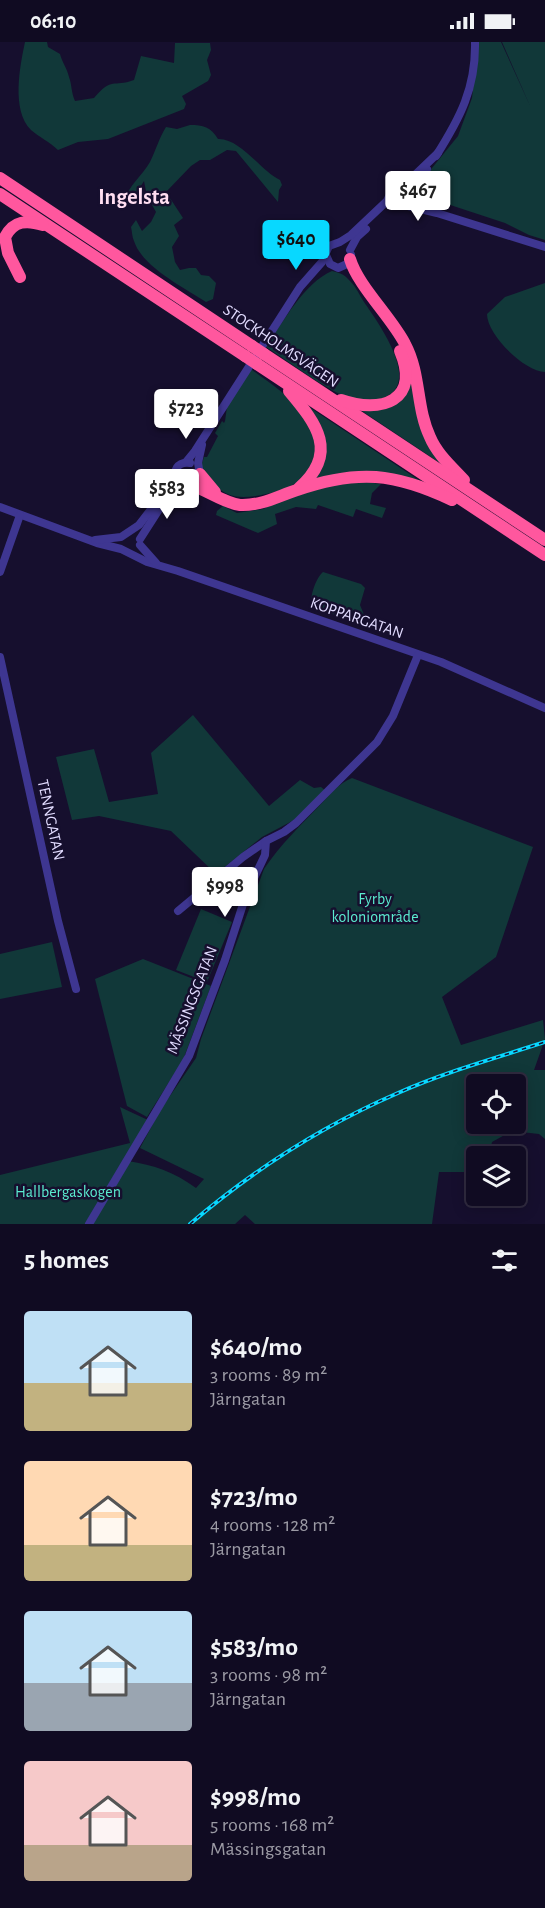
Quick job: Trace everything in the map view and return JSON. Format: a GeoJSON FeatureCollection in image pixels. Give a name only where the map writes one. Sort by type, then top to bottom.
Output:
{"type":"FeatureCollection","features":[{"type":"Feature","properties":{"kind":"highway","name":"STOCKHOLMSVÄGEN"},"geometry":{"type":"LineString","coordinates":[[0,178],[248,351]]}},
{"type":"Feature","properties":{"kind":"highway","name":"STOCKHOLMSVÄGEN"},"geometry":{"type":"LineString","coordinates":[[0,194],[248,351],[326,395],[488,518],[545,555]]}},
{"type":"Feature","properties":{"kind":"highway"},"geometry":{"type":"LineString","coordinates":[[20,277],[5,247],[5,237],[8,231],[23,222],[33,222],[50,227]]}},
{"type":"Feature","properties":{"kind":"highway"},"geometry":{"type":"LineString","coordinates":[[326,395],[355,405],[378,406],[398,396],[405,380],[405,366],[398,345],[350,274],[344,261]]}},
{"type":"Feature","properties":{"kind":"highway"},"geometry":{"type":"LineString","coordinates":[[344,261],[358,274],[405,344],[417,372],[424,418],[434,445],[479,497]]}},
{"type":"Feature","properties":{"kind":"highway","name":"STOCKHOLMSVÄGEN"},"geometry":{"type":"LineString","coordinates":[[261,359],[279,379],[423,467],[479,497],[545,540]]}},
{"type":"Feature","properties":{"kind":"highway"},"geometry":{"type":"LineString","coordinates":[[279,379],[315,425],[320,441],[320,460],[316,470],[298,489]]}},
{"type":"Feature","properties":{"kind":"highway"},"geometry":{"type":"LineString","coordinates":[[193,479],[233,504],[247,505],[268,501],[298,489],[347,477],[375,476],[400,479],[488,518]]}},
{"type":"Feature","properties":{"kind":"street"},"geometry":{"type":"LineString","coordinates":[[292,302],[315,277],[344,261],[357,237],[377,218],[392,206],[411,203],[422,177],[455,126],[467,98],[473,76],[475,42]]}},
{"type":"Feature","properties":{"kind":"street"},"geometry":{"type":"LineString","coordinates":[[91,540],[121,537],[148,514],[174,478],[177,467],[186,462],[206,433],[300,287],[326,255],[329,246],[340,242],[382,206],[395,184],[416,174],[438,153]]}},
{"type":"Feature","properties":{"kind":"street"},"geometry":{"type":"LineString","coordinates":[[405,180],[412,183],[424,205],[437,213]]}},
{"type":"Feature","properties":{"kind":"street"},"geometry":{"type":"LineString","coordinates":[[392,192],[394,199],[403,204],[545,247]]}},
{"type":"Feature","properties":{"kind":"street"},"geometry":{"type":"LineString","coordinates":[[340,242],[344,261]]}},
{"type":"Feature","properties":{"kind":"street"},"geometry":{"type":"LineString","coordinates":[[326,255],[327,261],[344,261]]}},
{"type":"Feature","properties":{"kind":"street"},"geometry":{"type":"LineString","coordinates":[[0,507],[132,553],[139,549],[140,542],[167,497],[193,479],[206,433]]}},
{"type":"Feature","properties":{"kind":"street"},"geometry":{"type":"LineString","coordinates":[[186,462],[193,463],[193,479]]}},
{"type":"Feature","properties":{"kind":"street"},"geometry":{"type":"LineString","coordinates":[[174,478],[177,483],[193,479]]}},
{"type":"Feature","properties":{"kind":"street"},"geometry":{"type":"LineString","coordinates":[[0,572],[20,515]]}},
{"type":"Feature","properties":{"kind":"street"},"geometry":{"type":"LineString","coordinates":[[129,532],[136,534],[140,542]]}},
{"type":"Feature","properties":{"kind":"street"},"geometry":{"type":"LineString","coordinates":[[121,537],[119,544],[121,549]]}},
{"type":"Feature","properties":{"kind":"street","name":"KOPPARGATAN"},"geometry":{"type":"LineString","coordinates":[[140,542],[156,563]]}},
{"type":"Feature","properties":{"kind":"street","name":"KOPPARGATAN"},"geometry":{"type":"LineString","coordinates":[[132,553],[147,562],[156,563],[458,669],[545,708]]}},
{"type":"Feature","properties":{"kind":"street"},"geometry":{"type":"LineString","coordinates":[[177,911],[243,857],[296,823],[377,742],[393,717],[418,655]]}},
{"type":"Feature","properties":{"kind":"street","name":"TENNGATAN"},"geometry":{"type":"LineString","coordinates":[[0,657],[75,989]]}},
{"type":"Feature","properties":{"kind":"street","name":"MÄSSINGSGATAN"},"geometry":{"type":"LineString","coordinates":[[89,1224],[189,1056],[225,960],[246,895],[265,855],[266,841]]}},
{"type":"Feature","properties":{"kind":"green space"},"geometry":{"type":"Polygon","coordinates":[[[25,42],[47,42],[48,47],[60,54],[75,101],[94,98],[109,85],[134,80],[141,56],[174,63],[175,43],[210,43],[211,50],[207,60],[211,75],[208,81],[182,96],[186,104],[184,109],[108,139],[78,142],[58,150],[31,130],[21,111],[19,88],[25,42]]]}},
{"type":"Feature","properties":{"kind":"green space"},"geometry":{"type":"Polygon","coordinates":[[[478,42],[501,42],[531,108],[502,42],[545,42],[545,240],[505,223],[429,198],[419,184],[458,136],[472,98],[478,42]]]}},
{"type":"Feature","properties":{"kind":"green space"},"geometry":{"type":"Polygon","coordinates":[[[190,125],[206,128],[218,139],[226,140],[242,149],[280,180],[282,185],[278,202],[236,151],[227,150],[210,160],[200,160],[191,166],[166,192],[183,218],[174,225],[179,236],[172,247],[175,262],[180,270],[196,268],[201,275],[209,276],[216,283],[213,299],[206,302],[165,276],[139,251],[133,239],[131,227],[136,220],[142,231],[151,222],[156,212],[147,196],[144,181],[127,205],[124,201],[129,190],[150,162],[166,127],[177,129],[190,125]]]}},
{"type":"Feature","properties":{"kind":"green space"},"geometry":{"type":"Polygon","coordinates":[[[332,271],[345,276],[353,284],[386,336],[398,365],[399,378],[395,389],[385,397],[372,402],[358,401],[336,392],[266,347],[303,294],[312,284],[332,271]]]}},
{"type":"Feature","properties":{"kind":"green space"},"geometry":{"type":"Polygon","coordinates":[[[545,283],[545,372],[527,365],[508,350],[493,332],[487,314],[505,297],[545,283]]]}},
{"type":"Feature","properties":{"kind":"green space"},"geometry":{"type":"Polygon","coordinates":[[[251,369],[298,408],[312,432],[316,445],[316,457],[304,477],[290,486],[264,495],[237,497],[217,487],[201,466],[204,457],[207,457],[218,436],[215,433],[222,421],[224,423],[225,421],[227,407],[251,369]]]}},
{"type":"Feature","properties":{"kind":"green space"},"geometry":{"type":"Polygon","coordinates":[[[409,373],[446,467],[359,409],[381,409],[394,405],[409,373]]]}},
{"type":"Feature","properties":{"kind":"green space"},"geometry":{"type":"Polygon","coordinates":[[[303,403],[420,481],[311,483],[323,462],[303,403]]]}},
{"type":"Feature","properties":{"kind":"green space"},"geometry":{"type":"Polygon","coordinates":[[[351,480],[381,484],[372,493],[370,504],[386,508],[382,518],[356,509],[353,517],[318,505],[316,509],[296,507],[275,514],[277,524],[258,533],[216,515],[223,506],[237,513],[263,509],[302,492],[351,480]]]}},
{"type":"Feature","properties":{"kind":"green space"},"geometry":{"type":"Polygon","coordinates":[[[323,572],[361,584],[365,588],[360,605],[365,617],[362,624],[312,607],[311,598],[314,588],[323,572]]]}},
{"type":"Feature","properties":{"kind":"green space"},"geometry":{"type":"Polygon","coordinates":[[[193,715],[269,806],[300,780],[314,788],[321,787],[326,791],[296,819],[262,837],[216,874],[171,831],[99,816],[72,820],[56,757],[94,749],[109,802],[158,794],[151,753],[193,715]]]}},
{"type":"Feature","properties":{"kind":"green space"},"geometry":{"type":"Polygon","coordinates":[[[352,778],[533,847],[496,957],[442,997],[461,1045],[543,1020],[545,1039],[534,1070],[545,1070],[545,1139],[539,1134],[526,1133],[526,1074],[466,1074],[466,1134],[507,1134],[492,1142],[491,1146],[466,1146],[466,1172],[439,1172],[432,1224],[255,1224],[245,1215],[235,1224],[0,1224],[0,1175],[130,1143],[120,1107],[150,1121],[128,1161],[163,1170],[196,1188],[204,1179],[140,1148],[161,1109],[196,1058],[264,869],[298,828],[343,783],[352,778]]]}},
{"type":"Feature","properties":{"kind":"green space"},"geometry":{"type":"Polygon","coordinates":[[[201,909],[232,922],[207,982],[176,970],[201,909]]]}},
{"type":"Feature","properties":{"kind":"green space"},"geometry":{"type":"Polygon","coordinates":[[[52,942],[62,987],[0,999],[0,954],[52,942]]]}},
{"type":"Feature","properties":{"kind":"green space"},"geometry":{"type":"Polygon","coordinates":[[[143,959],[211,986],[183,1060],[147,1117],[127,1106],[95,979],[143,959]]]}},
{"type":"Feature","properties":{"kind":"railway"},"geometry":{"type":"LineString","coordinates":[[190,1224],[238,1185],[289,1151],[342,1120],[434,1078],[545,1042]]}},
{"type":"Feature","properties":{"kind":"district","name":"Ingelsta"},"geometry":{"type":"Point","coordinates":[134,197]}},
{"type":"Feature","properties":{"kind":"park label","name":"Fyrby koloniområde"},"geometry":{"type":"Point","coordinates":[375,908]}},
{"type":"Feature","properties":{"kind":"park label","name":"Hallbergaskogen"},"geometry":{"type":"Point","coordinates":[68,1192]}}]}
